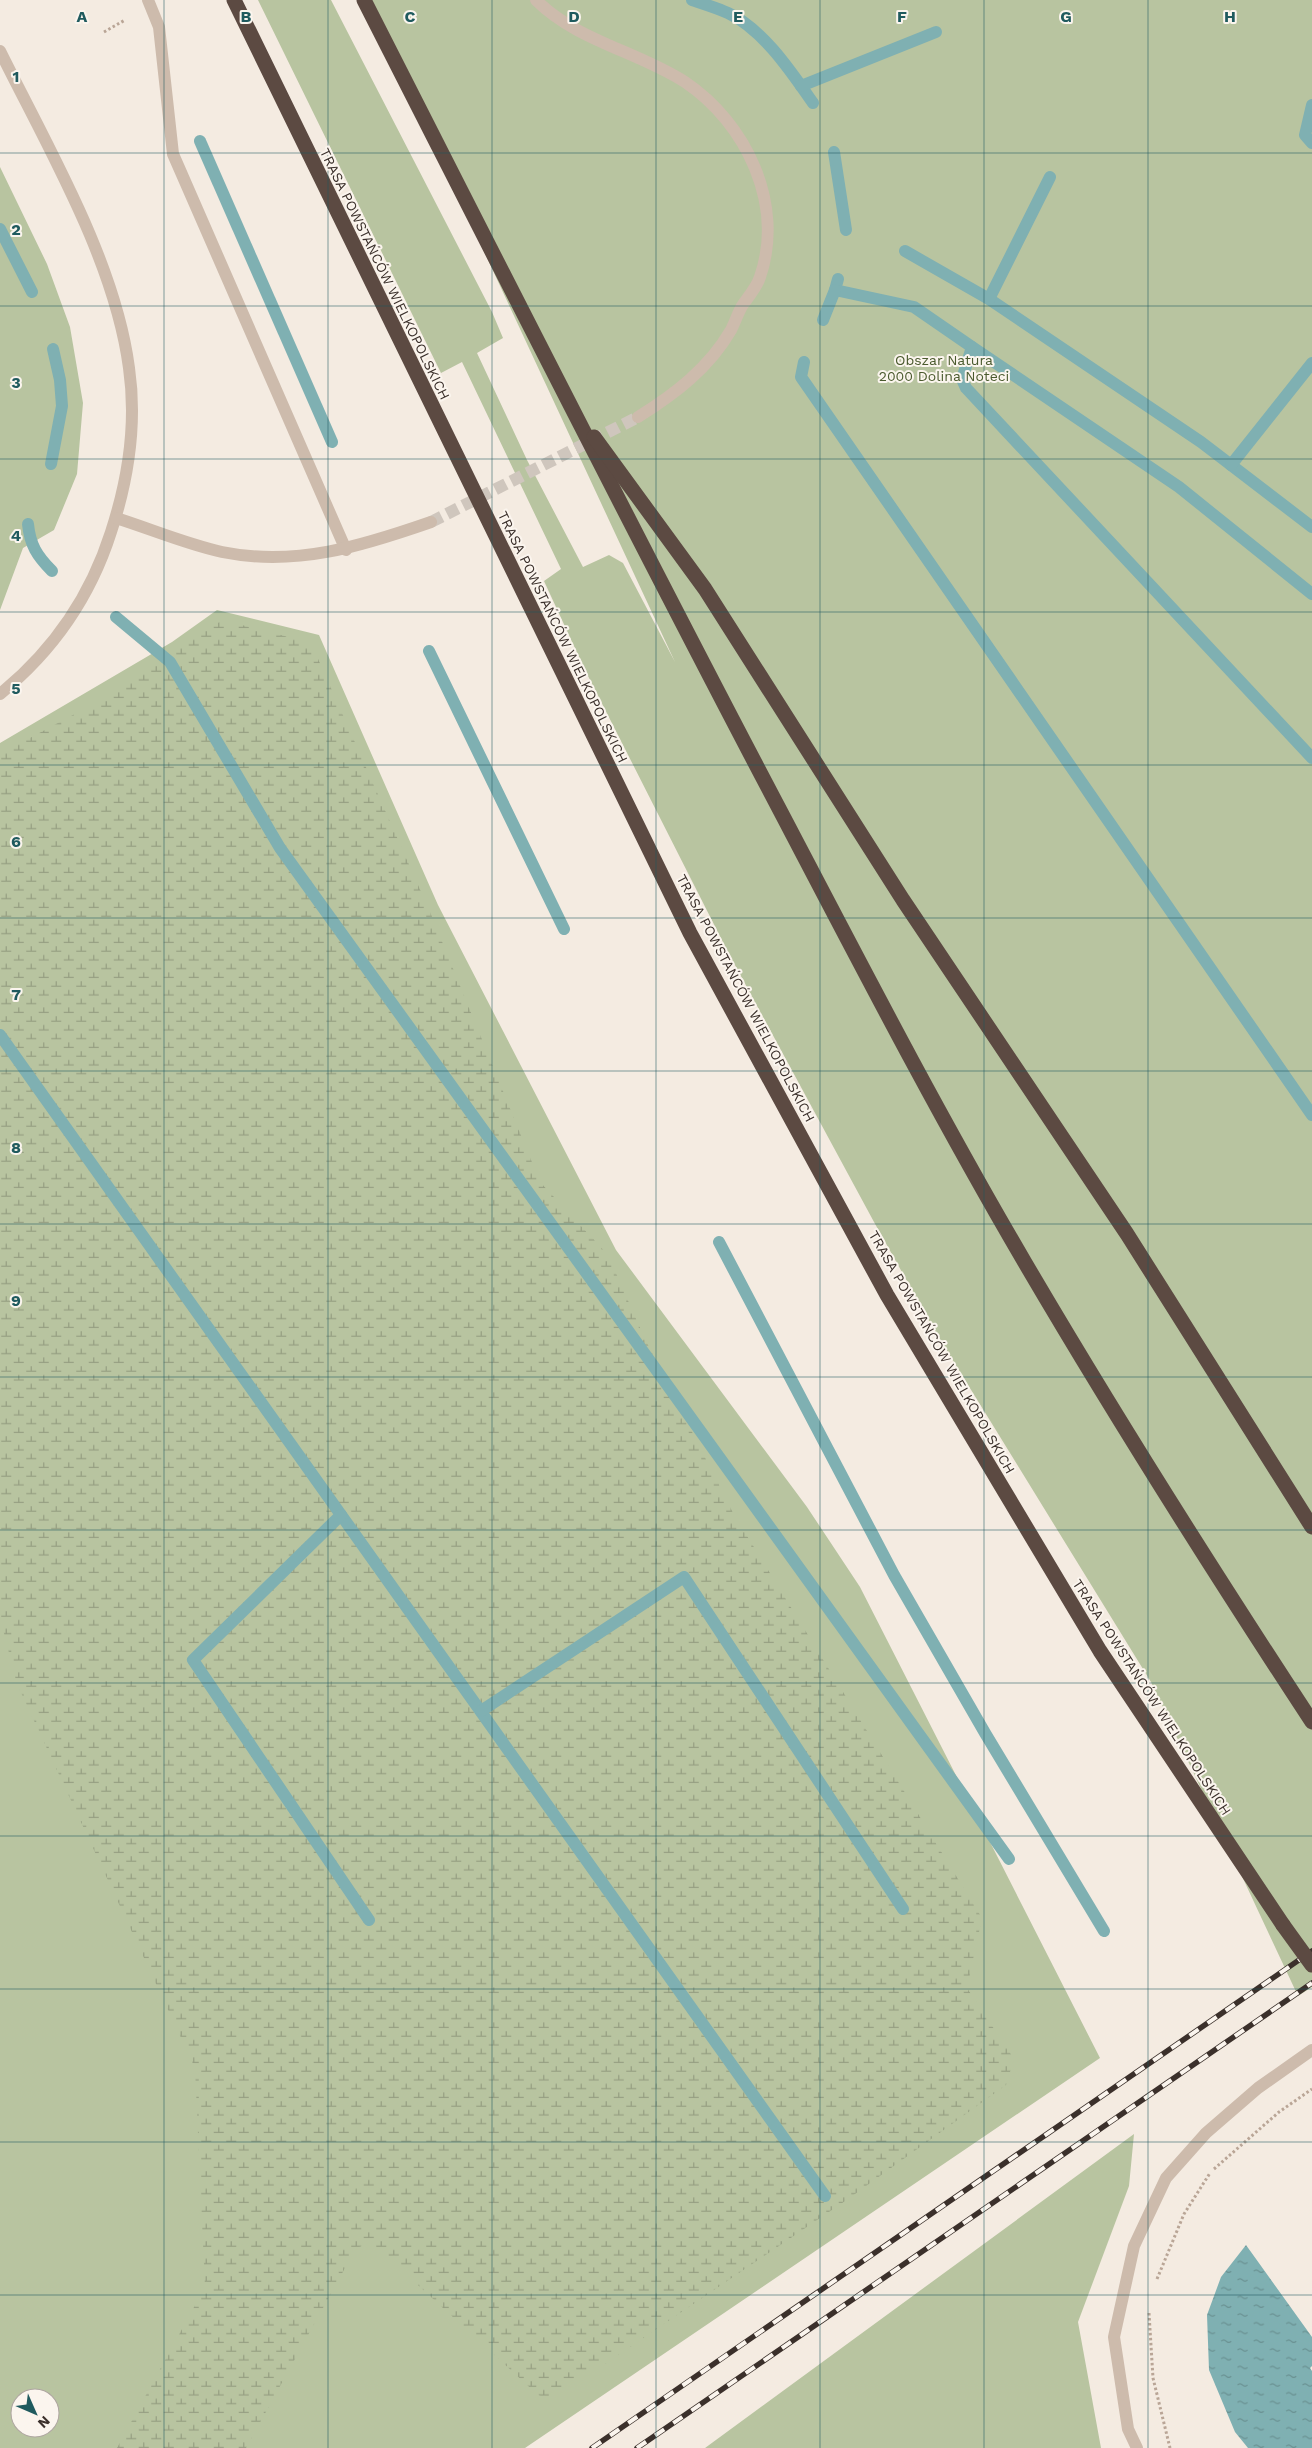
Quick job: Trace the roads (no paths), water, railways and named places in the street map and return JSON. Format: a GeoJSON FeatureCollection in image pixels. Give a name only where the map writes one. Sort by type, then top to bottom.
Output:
{"type":"FeatureCollection","features":[{"type":"Feature","properties":{"kind":"highway","name":"TRASA POWSTAŃCÓW WIELKOPOLSKICH"},"geometry":{"type":"LineString","coordinates":[[234,0],[690,934],[887,1294],[1100,1651],[1312,1965]]}},
{"type":"Feature","properties":{"kind":"highway"},"geometry":{"type":"LineString","coordinates":[[364,0],[706,669],[902,1043],[1017,1250],[1141,1455],[1312,1722]]}},
{"type":"Feature","properties":{"kind":"highway"},"geometry":{"type":"LineString","coordinates":[[570,404],[706,589],[903,900],[1127,1234],[1312,1527]]}},
{"type":"Feature","properties":{"kind":"street"},"geometry":{"type":"LineString","coordinates":[[148,0],[159,27],[173,154],[346,550]]}},
{"type":"Feature","properties":{"kind":"street"},"geometry":{"type":"LineString","coordinates":[[536,0],[568,26],[600,42],[645,59],[685,82],[708,100],[732,127],[753,160],[767,208],[766,248],[760,278],[741,308],[730,331],[702,370],[673,396],[638,417]]}},
{"type":"Feature","properties":{"kind":"street"},"geometry":{"type":"LineString","coordinates":[[0,51],[88,228],[117,315],[130,368],[131,423],[128,468],[116,518],[103,559],[82,602],[55,641],[20,678],[0,694]]}},
{"type":"Feature","properties":{"kind":"street"},"geometry":{"type":"LineString","coordinates":[[116,518],[221,552],[266,557],[346,550],[431,522]]}},
{"type":"Feature","properties":{"kind":"street"},"geometry":{"type":"LineString","coordinates":[[1137,2448],[1128,2429],[1114,2337],[1134,2246],[1166,2178],[1206,2133],[1258,2088],[1312,2050]]}},
{"type":"Feature","properties":{"kind":"water"},"geometry":{"type":"Polygon","coordinates":[[[1246,2245],[1312,2337],[1312,2366],[1310,2368],[1312,2371],[1312,2448],[1248,2448],[1235,2432],[1209,2370],[1207,2315],[1221,2277],[1246,2245]]]}},
{"type":"Feature","properties":{"kind":"waterway"},"geometry":{"type":"LineString","coordinates":[[692,0],[728,13],[741,20],[753,30],[776,53],[813,103]]}},
{"type":"Feature","properties":{"kind":"waterway"},"geometry":{"type":"LineString","coordinates":[[801,86],[936,32]]}},
{"type":"Feature","properties":{"kind":"waterway"},"geometry":{"type":"LineString","coordinates":[[1312,105],[1305,135],[1312,143]]}},
{"type":"Feature","properties":{"kind":"waterway"},"geometry":{"type":"LineString","coordinates":[[200,141],[332,442]]}},
{"type":"Feature","properties":{"kind":"waterway"},"geometry":{"type":"LineString","coordinates":[[834,152],[846,230]]}},
{"type":"Feature","properties":{"kind":"waterway"},"geometry":{"type":"LineString","coordinates":[[989,299],[1050,177]]}},
{"type":"Feature","properties":{"kind":"waterway"},"geometry":{"type":"LineString","coordinates":[[0,229],[32,292]]}},
{"type":"Feature","properties":{"kind":"waterway"},"geometry":{"type":"LineString","coordinates":[[905,251],[989,299],[1201,442],[1312,527]]}},
{"type":"Feature","properties":{"kind":"waterway"},"geometry":{"type":"LineString","coordinates":[[838,279],[835,290],[914,307],[972,347],[962,379],[966,388],[1312,758]]}},
{"type":"Feature","properties":{"kind":"waterway"},"geometry":{"type":"LineString","coordinates":[[823,320],[835,290]]}},
{"type":"Feature","properties":{"kind":"waterway"},"geometry":{"type":"LineString","coordinates":[[972,347],[1179,487],[1312,594]]}},
{"type":"Feature","properties":{"kind":"waterway"},"geometry":{"type":"LineString","coordinates":[[51,464],[62,406],[60,380],[53,349]]}},
{"type":"Feature","properties":{"kind":"waterway"},"geometry":{"type":"LineString","coordinates":[[804,362],[801,377],[1312,1115]]}},
{"type":"Feature","properties":{"kind":"waterway"},"geometry":{"type":"LineString","coordinates":[[1231,465],[1312,363]]}},
{"type":"Feature","properties":{"kind":"waterway"},"geometry":{"type":"LineString","coordinates":[[28,524],[30,538],[35,550],[52,571]]}},
{"type":"Feature","properties":{"kind":"waterway"},"geometry":{"type":"LineString","coordinates":[[116,617],[170,662],[280,848],[1009,1859]]}},
{"type":"Feature","properties":{"kind":"waterway"},"geometry":{"type":"LineString","coordinates":[[429,651],[564,929]]}},
{"type":"Feature","properties":{"kind":"waterway"},"geometry":{"type":"LineString","coordinates":[[0,1035],[825,2196]]}},
{"type":"Feature","properties":{"kind":"waterway"},"geometry":{"type":"LineString","coordinates":[[719,1242],[894,1575],[985,1733],[1104,1931]]}},
{"type":"Feature","properties":{"kind":"waterway"},"geometry":{"type":"LineString","coordinates":[[341,1515],[193,1660],[369,1920]]}},
{"type":"Feature","properties":{"kind":"waterway"},"geometry":{"type":"LineString","coordinates":[[481,1711],[684,1577],[903,1909]]}},
{"type":"Feature","properties":{"kind":"tunnel"},"geometry":{"type":"LineString","coordinates":[[431,522],[638,417]]}},
{"type":"Feature","properties":{"kind":"railway"},"geometry":{"type":"LineString","coordinates":[[592,2448],[1312,1951]]}},
{"type":"Feature","properties":{"kind":"railway"},"geometry":{"type":"LineString","coordinates":[[637,2448],[1312,1983]]}},
{"type":"Feature","properties":{"kind":"park label","name":"Obszar Natura 2000 Dolina Noteci"},"geometry":{"type":"Point","coordinates":[944,368]}}]}
